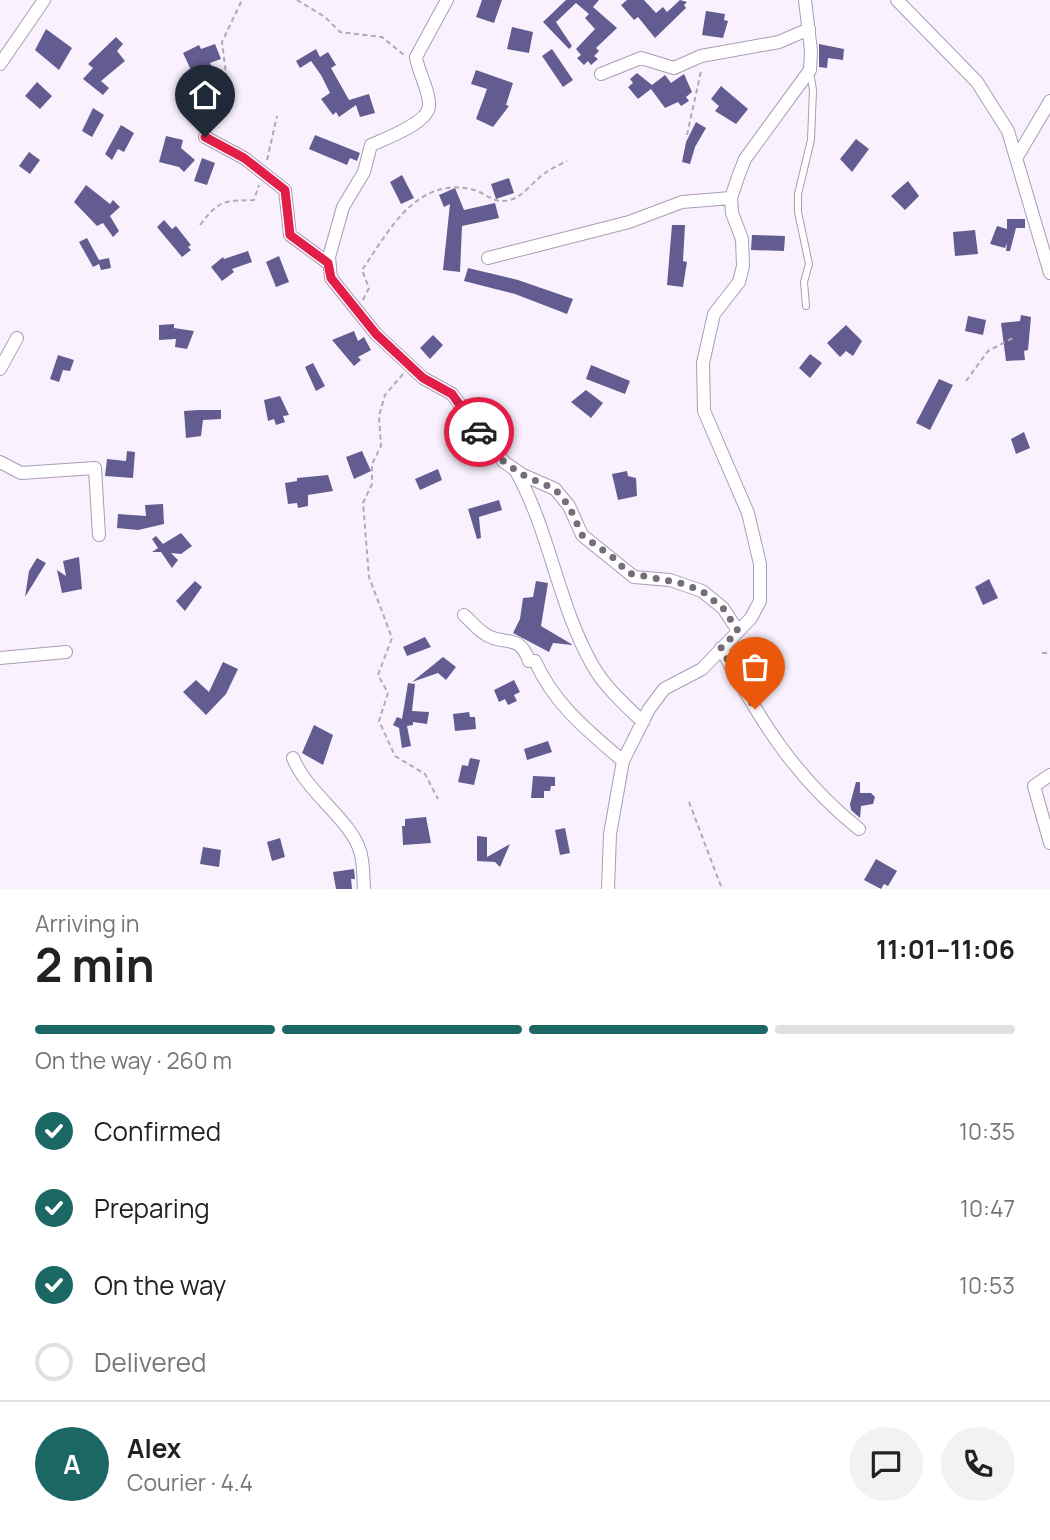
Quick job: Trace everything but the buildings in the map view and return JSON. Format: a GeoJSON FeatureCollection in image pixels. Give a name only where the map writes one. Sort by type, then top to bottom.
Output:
{"type":"FeatureCollection","features":[{"type":"Feature","properties":{"kind":"street"},"geometry":{"type":"LineString","coordinates":[[0,64],[44,0]]}},
{"type":"Feature","properties":{"kind":"street"},"geometry":{"type":"LineString","coordinates":[[447,0],[416,57],[429,105],[426,114],[406,129],[371,145],[363,172],[343,207],[328,263],[331,278],[376,334],[423,378],[452,394],[504,462],[516,471],[555,489],[569,506],[582,535],[615,559],[628,573],[680,583],[702,591],[723,608],[738,631]]}},
{"type":"Feature","properties":{"kind":"street"},"geometry":{"type":"LineString","coordinates":[[608,889],[610,834],[623,761],[643,722],[664,689],[702,669],[751,618],[760,601],[760,564],[748,513],[704,411],[703,363],[714,314],[739,282],[743,266],[741,239],[732,213],[731,198],[746,159],[810,70],[805,0]]}},
{"type":"Feature","properties":{"kind":"street"},"geometry":{"type":"LineString","coordinates":[[898,0],[977,82],[1008,131],[1050,273]]}},
{"type":"Feature","properties":{"kind":"street"},"geometry":{"type":"LineString","coordinates":[[601,74],[641,58],[674,68],[701,56],[779,42],[809,29]]}},
{"type":"Feature","properties":{"kind":"street"},"geometry":{"type":"LineString","coordinates":[[1017,157],[1050,102]]}},
{"type":"Feature","properties":{"kind":"street"},"geometry":{"type":"LineString","coordinates":[[208,139],[244,158],[285,190],[290,235],[328,263]]}},
{"type":"Feature","properties":{"kind":"street"},"geometry":{"type":"LineString","coordinates":[[488,258],[629,222],[682,202],[731,198]]}},
{"type":"Feature","properties":{"kind":"street"},"geometry":{"type":"LineString","coordinates":[[0,369],[17,338]]}},
{"type":"Feature","properties":{"kind":"street"},"geometry":{"type":"LineString","coordinates":[[0,462],[21,473],[95,468],[99,535]]}},
{"type":"Feature","properties":{"kind":"street"},"geometry":{"type":"LineString","coordinates":[[516,471],[525,487],[577,633],[593,667],[643,722]]}},
{"type":"Feature","properties":{"kind":"street"},"geometry":{"type":"LineString","coordinates":[[464,615],[486,636],[512,641],[524,648],[529,661],[536,661],[548,690],[582,727],[623,761]]}},
{"type":"Feature","properties":{"kind":"street"},"geometry":{"type":"LineString","coordinates":[[721,648],[768,731],[792,765],[808,785],[859,829]]}},
{"type":"Feature","properties":{"kind":"street"},"geometry":{"type":"LineString","coordinates":[[0,658],[66,652]]}},
{"type":"Feature","properties":{"kind":"street"},"geometry":{"type":"LineString","coordinates":[[293,758],[299,774],[350,833],[360,849],[364,889]]}},
{"type":"Feature","properties":{"kind":"street"},"geometry":{"type":"LineString","coordinates":[[1050,775],[1034,786],[1050,843]]}},
{"type":"Feature","properties":{"kind":"lane"},"geometry":{"type":"LineString","coordinates":[[806,306],[804,282],[809,264],[798,212],[798,194],[811,141],[813,90],[810,70]]}},
{"type":"Feature","properties":{"kind":"path"},"geometry":{"type":"LineString","coordinates":[[208,139],[212,116],[228,90],[222,42],[242,0]]}},
{"type":"Feature","properties":{"kind":"path"},"geometry":{"type":"LineString","coordinates":[[297,0],[325,16],[340,32],[382,37],[412,61],[416,57]]}},
{"type":"Feature","properties":{"kind":"path"},"geometry":{"type":"LineString","coordinates":[[687,135],[701,56]]}},
{"type":"Feature","properties":{"kind":"path"},"geometry":{"type":"LineString","coordinates":[[200,225],[215,204],[254,200],[264,174],[277,116]]}},
{"type":"Feature","properties":{"kind":"path"},"geometry":{"type":"LineString","coordinates":[[358,311],[369,288],[362,270],[394,223],[417,201],[449,185],[475,189],[490,200],[512,201],[548,171],[567,161]]}},
{"type":"Feature","properties":{"kind":"path"},"geometry":{"type":"LineString","coordinates":[[966,381],[988,351],[1015,337]]}},
{"type":"Feature","properties":{"kind":"path"},"geometry":{"type":"LineString","coordinates":[[410,364],[385,395],[379,415],[380,446],[372,464],[372,484],[363,503],[365,553],[369,577],[392,638],[378,675],[388,693],[379,721],[395,756],[425,774],[438,799]]}},
{"type":"Feature","properties":{"kind":"path"},"geometry":{"type":"LineString","coordinates":[[1042,653],[1050,653]]}},
{"type":"Feature","properties":{"kind":"path"},"geometry":{"type":"LineString","coordinates":[[689,802],[722,889]]}},
{"type":"Feature","properties":{"kind":"way so far"},"geometry":{"type":"LineString","coordinates":[[479,432],[504,462],[523,475],[555,489],[569,506],[582,535],[615,559],[628,573],[634,577],[670,580],[692,587],[702,591],[723,608],[738,631],[721,648],[755,709]]}},
{"type":"Feature","properties":{"kind":"route"},"geometry":{"type":"LineString","coordinates":[[205,137],[244,158],[285,190],[290,235],[328,263],[331,278],[376,334],[423,378],[442,386],[452,394],[479,432]]}}]}
